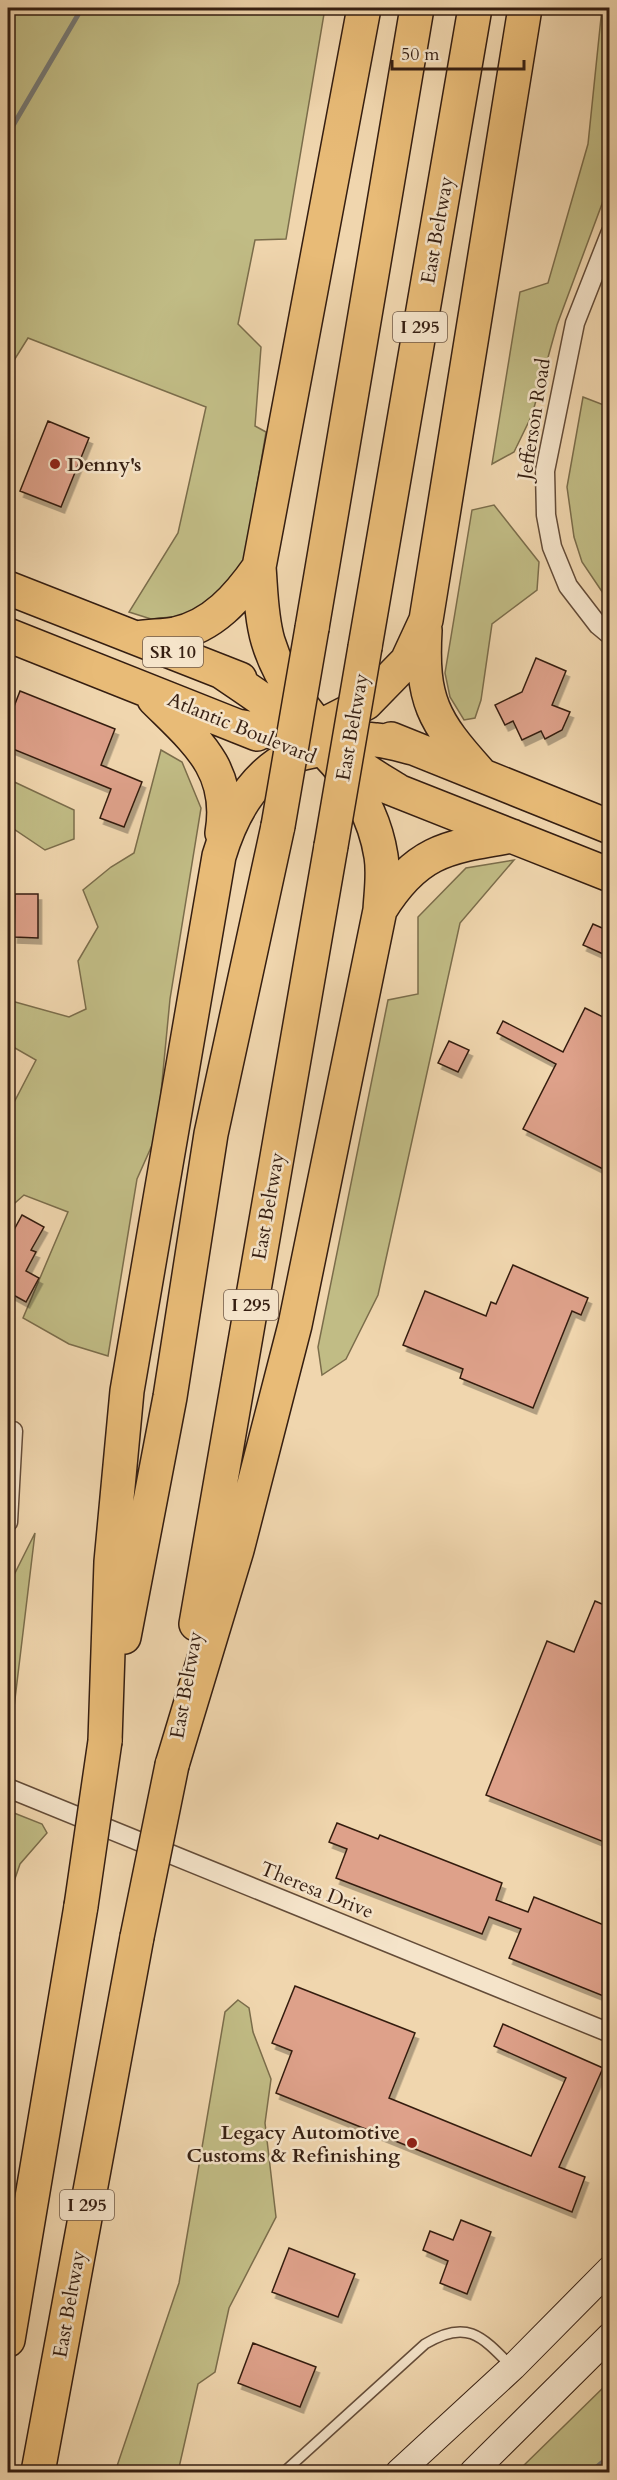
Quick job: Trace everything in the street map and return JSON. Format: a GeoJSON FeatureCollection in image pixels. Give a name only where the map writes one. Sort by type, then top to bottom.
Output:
{"type":"FeatureCollection","features":[{"type":"Feature","properties":{"kind":"highway"},"geometry":{"type":"LineString","coordinates":[[172,1765],[237,1550],[295,1324],[380,910],[381,855],[364,803],[285,681],[268,641],[262,609],[259,567],[364,8]]}},
{"type":"Feature","properties":{"kind":"highway","name":"I 295"},"geometry":{"type":"LineString","coordinates":[[8,2340],[81,1906],[105,1741],[170,1397],[211,1134],[278,826],[417,8]]}},
{"type":"Feature","properties":{"kind":"highway","name":"East Beltway"},"geometry":{"type":"LineString","coordinates":[[38,2472],[137,1937],[172,1765],[476,8]]}},
{"type":"Feature","properties":{"kind":"highway"},"geometry":{"type":"LineString","coordinates":[[484,777],[444,730],[426,690],[423,661],[426,620],[525,8]]}},
{"type":"Feature","properties":{"kind":"highway"},"geometry":{"type":"LineString","coordinates":[[136,638],[176,634],[201,625],[225,609],[245,588],[259,567]]}},
{"type":"Feature","properties":{"kind":"highway","name":"SR 10"},"geometry":{"type":"LineString","coordinates":[[8,588],[222,672],[321,736]]}},
{"type":"Feature","properties":{"kind":"highway"},"geometry":{"type":"LineString","coordinates":[[219,856],[227,828],[240,804],[262,777],[366,703],[388,683],[407,661],[426,620]]}},
{"type":"Feature","properties":{"kind":"highway","name":"Atlantic Boulevard"},"geometry":{"type":"LineString","coordinates":[[8,635],[237,726],[321,736]]}},
{"type":"Feature","properties":{"kind":"highway"},"geometry":{"type":"LineString","coordinates":[[105,1741],[111,1562],[127,1390],[219,856],[225,801],[220,781],[196,741],[145,690]]}},
{"type":"Feature","properties":{"kind":"highway"},"geometry":{"type":"LineString","coordinates":[[321,736],[375,740],[413,748],[609,827]]}},
{"type":"Feature","properties":{"kind":"highway"},"geometry":{"type":"LineString","coordinates":[[321,736],[398,792],[609,875]]}},
{"type":"Feature","properties":{"kind":"highway"},"geometry":{"type":"LineString","coordinates":[[380,910],[396,887],[427,858],[451,847],[512,836]]}},
{"type":"Feature","properties":{"kind":"main road"},"geometry":{"type":"LineString","coordinates":[[399,2472],[513,2367],[609,2269]]}},
{"type":"Feature","properties":{"kind":"main road"},"geometry":{"type":"LineString","coordinates":[[473,2472],[609,2336]]}},
{"type":"Feature","properties":{"kind":"street","name":"Jefferson Road"},"geometry":{"type":"LineString","coordinates":[[609,234],[574,323],[544,471],[546,515],[552,547],[568,586],[598,625],[609,635]]}},
{"type":"Feature","properties":{"kind":"street"},"geometry":{"type":"LineString","coordinates":[[8,1522],[13,1431]]}},
{"type":"Feature","properties":{"kind":"street","name":"Theresa Drive"},"geometry":{"type":"LineString","coordinates":[[8,1788],[609,2033]]}},
{"type":"Feature","properties":{"kind":"lane"},"geometry":{"type":"LineString","coordinates":[[284,2472],[425,2344],[443,2334],[462,2330],[471,2332],[494,2348],[513,2367]]}},
{"type":"Feature","properties":{"kind":"shaded area"},"geometry":{"type":"Polygon","coordinates":[[[8,8],[325,8],[286,239],[255,240],[238,324],[261,347],[255,426],[266,432],[249,533],[250,551],[228,594],[181,616],[151,619],[129,612],[178,533],[206,407],[28,338],[8,370],[8,8]]]}},
{"type":"Feature","properties":{"kind":"shaded area"},"geometry":{"type":"Polygon","coordinates":[[[602,8],[610,8],[609,185],[557,325],[532,415],[514,452],[492,464],[520,292],[548,283],[588,144],[602,8]]]}},
{"type":"Feature","properties":{"kind":"shaded area"},"geometry":{"type":"Polygon","coordinates":[[[583,397],[609,407],[609,602],[582,562],[574,537],[567,487],[583,397]]]}},
{"type":"Feature","properties":{"kind":"shaded area"},"geometry":{"type":"Polygon","coordinates":[[[494,505],[539,562],[537,590],[492,624],[481,700],[475,718],[464,720],[450,697],[445,673],[472,510],[494,505]]]}},
{"type":"Feature","properties":{"kind":"shaded area"},"geometry":{"type":"Polygon","coordinates":[[[161,750],[182,762],[201,808],[170,999],[157,1134],[137,1179],[108,1356],[69,1344],[23,1318],[68,1212],[24,1195],[8,1209],[8,1114],[36,1060],[8,1044],[8,1000],[69,1017],[86,1009],[78,961],[98,927],[83,890],[111,867],[134,853],[161,750]]]}},
{"type":"Feature","properties":{"kind":"shaded area"},"geometry":{"type":"Polygon","coordinates":[[[8,779],[74,810],[74,839],[45,850],[8,825],[8,779]]]}},
{"type":"Feature","properties":{"kind":"shaded area"},"geometry":{"type":"Polygon","coordinates":[[[514,860],[460,923],[378,1295],[346,1359],[322,1375],[318,1347],[388,1000],[418,994],[418,917],[466,868],[514,860]]]}},
{"type":"Feature","properties":{"kind":"shaded area"},"geometry":{"type":"Polygon","coordinates":[[[35,1533],[8,1757],[8,1587],[35,1533]]]}},
{"type":"Feature","properties":{"kind":"shaded area"},"geometry":{"type":"Polygon","coordinates":[[[9,1811],[42,1824],[47,1833],[20,1864],[8,1899],[9,1811]]]}},
{"type":"Feature","properties":{"kind":"shaded area"},"geometry":{"type":"Polygon","coordinates":[[[238,2000],[249,2008],[253,2032],[271,2079],[265,2123],[276,2217],[229,2308],[215,2372],[198,2384],[178,2472],[115,2472],[179,2283],[225,2012],[238,2000]]]}},
{"type":"Feature","properties":{"kind":"shaded area"},"geometry":{"type":"Polygon","coordinates":[[[609,2382],[609,2472],[517,2472],[609,2382]]]}},
{"type":"Feature","properties":{"kind":"building","name":"Denny's"},"geometry":{"type":"Polygon","coordinates":[[[48,421],[89,438],[61,507],[20,491],[48,421]]]}},
{"type":"Feature","properties":{"kind":"building"},"geometry":{"type":"Polygon","coordinates":[[[536,658],[566,671],[552,705],[570,712],[562,730],[545,739],[541,731],[522,740],[513,721],[505,725],[495,705],[522,692],[536,658]]]}},
{"type":"Feature","properties":{"kind":"building"},"geometry":{"type":"Polygon","coordinates":[[[20,691],[115,729],[101,765],[142,782],[124,827],[100,818],[111,789],[8,747],[8,722],[20,691]]]}},
{"type":"Feature","properties":{"kind":"building"},"geometry":{"type":"Polygon","coordinates":[[[15,894],[38,894],[38,938],[14,937],[15,894]]]}},
{"type":"Feature","properties":{"kind":"building"},"geometry":{"type":"Polygon","coordinates":[[[593,924],[609,931],[609,940],[603,954],[583,945],[593,924]]]}},
{"type":"Feature","properties":{"kind":"building"},"geometry":{"type":"Polygon","coordinates":[[[585,1008],[609,1020],[609,1172],[523,1129],[556,1064],[497,1033],[503,1021],[563,1052],[585,1008]]]}},
{"type":"Feature","properties":{"kind":"building"},"geometry":{"type":"Polygon","coordinates":[[[449,1041],[469,1050],[458,1072],[438,1063],[449,1041]]]}},
{"type":"Feature","properties":{"kind":"building"},"geometry":{"type":"Polygon","coordinates":[[[22,1215],[44,1227],[31,1250],[36,1252],[26,1271],[39,1278],[26,1302],[8,1292],[8,1241],[22,1215]]]}},
{"type":"Feature","properties":{"kind":"building"},"geometry":{"type":"Polygon","coordinates":[[[513,1265],[588,1298],[581,1315],[572,1311],[533,1408],[460,1378],[463,1369],[403,1345],[425,1291],[486,1316],[491,1302],[496,1304],[513,1265]]]}},
{"type":"Feature","properties":{"kind":"building"},"geometry":{"type":"Polygon","coordinates":[[[595,1601],[609,1607],[609,1844],[486,1795],[547,1641],[574,1652],[595,1601]]]}},
{"type":"Feature","properties":{"kind":"building"},"geometry":{"type":"Polygon","coordinates":[[[337,1823],[378,1839],[380,1835],[502,1883],[496,1900],[528,1912],[534,1897],[609,1927],[609,1988],[606,1997],[509,1958],[521,1929],[489,1917],[482,1934],[336,1878],[347,1849],[329,1842],[337,1823]]]}},
{"type":"Feature","properties":{"kind":"building"},"geometry":{"type":"Polygon","coordinates":[[[295,1986],[415,2033],[389,2098],[531,2156],[566,2078],[494,2046],[503,2024],[603,2068],[559,2167],[585,2177],[572,2212],[276,2093],[292,2051],[272,2043],[295,1986]]]}},
{"type":"Feature","properties":{"kind":"building"},"geometry":{"type":"Polygon","coordinates":[[[461,2220],[491,2232],[467,2294],[440,2283],[448,2261],[423,2250],[430,2231],[453,2240],[461,2220]]]}},
{"type":"Feature","properties":{"kind":"building"},"geometry":{"type":"Polygon","coordinates":[[[289,2248],[355,2274],[338,2317],[272,2292],[289,2248]]]}},
{"type":"Feature","properties":{"kind":"building"},"geometry":{"type":"Polygon","coordinates":[[[253,2343],[316,2367],[300,2407],[238,2383],[253,2343]]]}},
{"type":"Feature","properties":{"kind":"waterway"},"geometry":{"type":"LineString","coordinates":[[8,134],[82,8]]}},
{"type":"Feature","properties":{"kind":"waterway"},"geometry":{"type":"LineString","coordinates":[[591,2472],[610,2456]]}},
{"type":"Feature","properties":{"kind":"place","name":"Denny's"},"geometry":{"type":"Point","coordinates":[55,464]}},
{"type":"Feature","properties":{"kind":"place","name":"Legacy Automotive Customs & Refinishing"},"geometry":{"type":"Point","coordinates":[412,2143]}}]}
